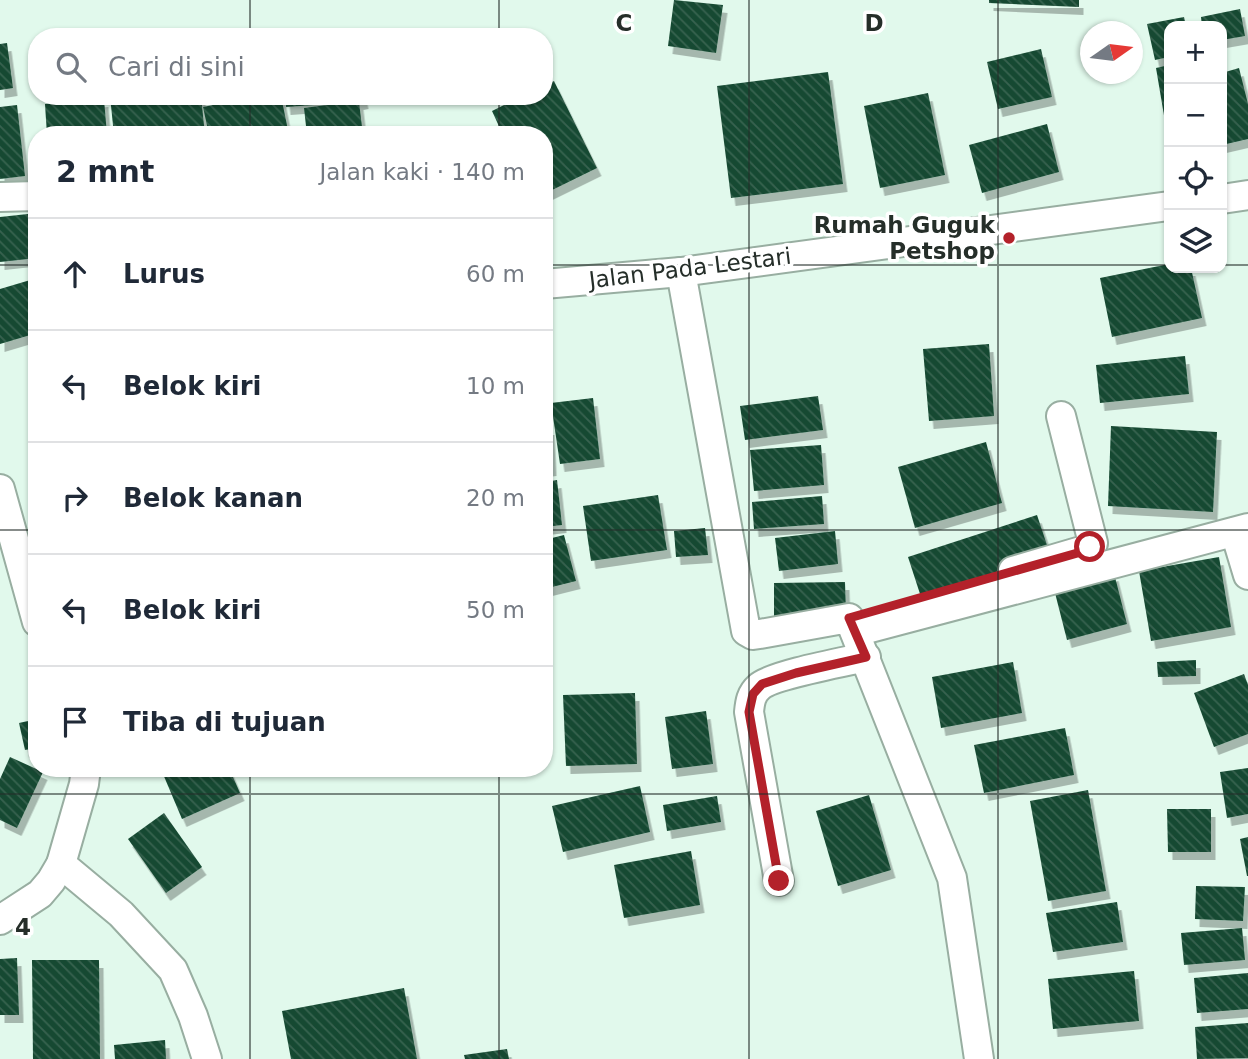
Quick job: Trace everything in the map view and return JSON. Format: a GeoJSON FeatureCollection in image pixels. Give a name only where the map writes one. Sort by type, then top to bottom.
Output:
{"type":"FeatureCollection","features":[{"type":"Feature","properties":{"kind":"street"},"geometry":{"type":"LineString","coordinates":[[1227,198],[1248,195]]}},
{"type":"Feature","properties":{"kind":"street"},"geometry":{"type":"LineString","coordinates":[[0,197],[28,196]]}},
{"type":"Feature","properties":{"kind":"street","name":"Jalan Pada Lestari"},"geometry":{"type":"LineString","coordinates":[[553,284],[681,272],[1164,207]]}},
{"type":"Feature","properties":{"kind":"street"},"geometry":{"type":"LineString","coordinates":[[681,272],[746,631],[752,635],[857,636],[1242,530],[1248,575]]}},
{"type":"Feature","properties":{"kind":"street"},"geometry":{"type":"LineString","coordinates":[[779,881],[749,712],[753,694],[762,684],[796,673],[857,636],[1087,550],[1093,543],[1092,536],[1061,416]]}},
{"type":"Feature","properties":{"kind":"street"},"geometry":{"type":"LineString","coordinates":[[0,489],[28,590]]}},
{"type":"Feature","properties":{"kind":"street"},"geometry":{"type":"LineString","coordinates":[[857,636],[952,878],[979,1059]]}},
{"type":"Feature","properties":{"kind":"street"},"geometry":{"type":"LineString","coordinates":[[0,920],[40,894],[51,881],[61,864],[85,777]]}},
{"type":"Feature","properties":{"kind":"street"},"geometry":{"type":"LineString","coordinates":[[61,864],[121,914],[173,970],[193,1016],[207,1059]]}},
{"type":"Feature","properties":{"kind":"building"},"geometry":{"type":"Polygon","coordinates":[[[674,0],[723,5],[716,53],[668,46],[674,0]]]}},
{"type":"Feature","properties":{"kind":"building"},"geometry":{"type":"Polygon","coordinates":[[[989,0],[1079,0],[1079,7],[989,3],[989,0]]]}},
{"type":"Feature","properties":{"kind":"building"},"geometry":{"type":"Polygon","coordinates":[[[1240,9],[1245,36],[1227,39],[1227,21],[1201,21],[1201,17],[1240,9]]]}},
{"type":"Feature","properties":{"kind":"building"},"geometry":{"type":"Polygon","coordinates":[[[1184,17],[1185,21],[1164,21],[1164,58],[1155,60],[1147,24],[1184,17]]]}},
{"type":"Feature","properties":{"kind":"building"},"geometry":{"type":"Polygon","coordinates":[[[7,43],[13,88],[0,90],[0,44],[7,43]]]}},
{"type":"Feature","properties":{"kind":"building"},"geometry":{"type":"Polygon","coordinates":[[[1041,49],[1052,97],[998,109],[987,62],[1041,49]]]}},
{"type":"Feature","properties":{"kind":"building"},"geometry":{"type":"Polygon","coordinates":[[[1164,66],[1164,115],[1156,68],[1164,66]]]}},
{"type":"Feature","properties":{"kind":"building"},"geometry":{"type":"Polygon","coordinates":[[[1239,68],[1248,104],[1248,139],[1227,144],[1227,84],[1227,72],[1239,68]]]}},
{"type":"Feature","properties":{"kind":"building"},"geometry":{"type":"Polygon","coordinates":[[[828,72],[843,184],[731,198],[717,86],[828,72]]]}},
{"type":"Feature","properties":{"kind":"building"},"geometry":{"type":"Polygon","coordinates":[[[553,81],[597,168],[553,190],[553,126],[499,126],[492,111],[504,105],[553,105],[553,81]]]}},
{"type":"Feature","properties":{"kind":"building"},"geometry":{"type":"Polygon","coordinates":[[[928,93],[945,175],[880,188],[864,106],[928,93]]]}},
{"type":"Feature","properties":{"kind":"building"},"geometry":{"type":"Polygon","coordinates":[[[17,105],[25,176],[0,179],[0,107],[17,105]]]}},
{"type":"Feature","properties":{"kind":"building"},"geometry":{"type":"Polygon","coordinates":[[[45,105],[104,105],[106,126],[46,126],[45,105]]]}},
{"type":"Feature","properties":{"kind":"building"},"geometry":{"type":"Polygon","coordinates":[[[111,105],[202,105],[204,126],[113,126],[111,105]]]}},
{"type":"Feature","properties":{"kind":"building"},"geometry":{"type":"Polygon","coordinates":[[[283,105],[287,126],[207,126],[203,107],[283,105]]]}},
{"type":"Feature","properties":{"kind":"building"},"geometry":{"type":"Polygon","coordinates":[[[359,105],[362,126],[306,126],[304,108],[359,105]]]}},
{"type":"Feature","properties":{"kind":"building"},"geometry":{"type":"Polygon","coordinates":[[[1047,124],[1059,172],[982,193],[969,145],[1047,124]]]}},
{"type":"Feature","properties":{"kind":"building"},"geometry":{"type":"Polygon","coordinates":[[[28,214],[28,259],[0,262],[0,217],[28,214]]]}},
{"type":"Feature","properties":{"kind":"building"},"geometry":{"type":"Polygon","coordinates":[[[1164,265],[1164,273],[1192,273],[1202,318],[1112,337],[1100,278],[1164,265]]]}},
{"type":"Feature","properties":{"kind":"building"},"geometry":{"type":"Polygon","coordinates":[[[28,281],[28,336],[0,344],[0,289],[28,281]]]}},
{"type":"Feature","properties":{"kind":"building"},"geometry":{"type":"Polygon","coordinates":[[[989,344],[994,416],[929,421],[923,349],[989,344]]]}},
{"type":"Feature","properties":{"kind":"building"},"geometry":{"type":"Polygon","coordinates":[[[1185,356],[1189,394],[1100,403],[1096,365],[1185,356]]]}},
{"type":"Feature","properties":{"kind":"building"},"geometry":{"type":"Polygon","coordinates":[[[818,396],[823,430],[745,440],[740,406],[818,396]]]}},
{"type":"Feature","properties":{"kind":"building"},"geometry":{"type":"Polygon","coordinates":[[[593,398],[600,459],[560,464],[553,403],[593,398]]]}},
{"type":"Feature","properties":{"kind":"building"},"geometry":{"type":"Polygon","coordinates":[[[1111,426],[1217,432],[1213,512],[1108,506],[1111,426]]]}},
{"type":"Feature","properties":{"kind":"building"},"geometry":{"type":"Polygon","coordinates":[[[986,442],[1002,503],[915,528],[898,467],[986,442]]]}},
{"type":"Feature","properties":{"kind":"building"},"geometry":{"type":"Polygon","coordinates":[[[821,445],[824,485],[754,491],[750,450],[821,445]]]}},
{"type":"Feature","properties":{"kind":"building"},"geometry":{"type":"Polygon","coordinates":[[[557,480],[562,525],[553,526],[553,481],[557,480]]]}},
{"type":"Feature","properties":{"kind":"building"},"geometry":{"type":"Polygon","coordinates":[[[658,495],[667,550],[591,561],[583,506],[658,495]]]}},
{"type":"Feature","properties":{"kind":"building"},"geometry":{"type":"Polygon","coordinates":[[[822,496],[824,524],[754,529],[752,502],[822,496]]]}},
{"type":"Feature","properties":{"kind":"building"},"geometry":{"type":"Polygon","coordinates":[[[1037,515],[1050,554],[921,597],[908,557],[1037,515]]]}},
{"type":"Feature","properties":{"kind":"building"},"geometry":{"type":"Polygon","coordinates":[[[705,528],[708,555],[676,557],[674,531],[705,528]]]}},
{"type":"Feature","properties":{"kind":"building"},"geometry":{"type":"Polygon","coordinates":[[[835,531],[838,564],[779,571],[775,538],[835,531]]]}},
{"type":"Feature","properties":{"kind":"building"},"geometry":{"type":"Polygon","coordinates":[[[564,535],[576,581],[553,587],[553,538],[564,535]]]}},
{"type":"Feature","properties":{"kind":"building"},"geometry":{"type":"Polygon","coordinates":[[[1219,557],[1231,627],[1151,641],[1139,571],[1219,557]]]}},
{"type":"Feature","properties":{"kind":"building"},"geometry":{"type":"Polygon","coordinates":[[[1114,573],[1127,624],[1067,640],[1054,589],[1114,573]]]}},
{"type":"Feature","properties":{"kind":"building"},"geometry":{"type":"Polygon","coordinates":[[[845,582],[846,615],[774,616],[774,583],[845,582]]]}},
{"type":"Feature","properties":{"kind":"building"},"geometry":{"type":"Polygon","coordinates":[[[1196,660],[1196,676],[1158,677],[1157,662],[1196,660]]]}},
{"type":"Feature","properties":{"kind":"building"},"geometry":{"type":"Polygon","coordinates":[[[1013,662],[1022,713],[941,728],[932,677],[1013,662]]]}},
{"type":"Feature","properties":{"kind":"building"},"geometry":{"type":"Polygon","coordinates":[[[1244,674],[1248,685],[1248,734],[1214,747],[1194,693],[1244,674]]]}},
{"type":"Feature","properties":{"kind":"building"},"geometry":{"type":"Polygon","coordinates":[[[635,693],[637,764],[566,766],[563,695],[635,693]]]}},
{"type":"Feature","properties":{"kind":"building"},"geometry":{"type":"Polygon","coordinates":[[[706,711],[713,764],[672,769],[665,717],[706,711]]]}},
{"type":"Feature","properties":{"kind":"building"},"geometry":{"type":"Polygon","coordinates":[[[28,721],[28,750],[25,750],[19,723],[28,721]]]}},
{"type":"Feature","properties":{"kind":"building"},"geometry":{"type":"Polygon","coordinates":[[[1065,728],[1074,775],[984,793],[974,745],[1065,728]]]}},
{"type":"Feature","properties":{"kind":"building"},"geometry":{"type":"Polygon","coordinates":[[[10,757],[28,765],[28,777],[41,777],[17,828],[0,820],[0,779],[10,757]]]}},
{"type":"Feature","properties":{"kind":"building"},"geometry":{"type":"Polygon","coordinates":[[[1248,768],[1248,814],[1227,818],[1220,772],[1248,768]]]}},
{"type":"Feature","properties":{"kind":"building"},"geometry":{"type":"Polygon","coordinates":[[[164,777],[233,777],[240,793],[182,819],[164,777]]]}},
{"type":"Feature","properties":{"kind":"building"},"geometry":{"type":"Polygon","coordinates":[[[640,786],[650,832],[563,852],[552,806],[640,786]]]}},
{"type":"Feature","properties":{"kind":"building"},"geometry":{"type":"Polygon","coordinates":[[[1088,790],[1106,891],[1048,901],[1030,801],[1088,790]]]}},
{"type":"Feature","properties":{"kind":"building"},"geometry":{"type":"Polygon","coordinates":[[[869,795],[891,870],[838,886],[816,811],[869,795]]]}},
{"type":"Feature","properties":{"kind":"building"},"geometry":{"type":"Polygon","coordinates":[[[717,796],[721,822],[667,831],[663,805],[717,796]]]}},
{"type":"Feature","properties":{"kind":"building"},"geometry":{"type":"Polygon","coordinates":[[[1167,809],[1211,809],[1211,852],[1168,852],[1167,809]]]}},
{"type":"Feature","properties":{"kind":"building"},"geometry":{"type":"Polygon","coordinates":[[[164,813],[202,867],[166,893],[128,839],[164,813]]]}},
{"type":"Feature","properties":{"kind":"building"},"geometry":{"type":"Polygon","coordinates":[[[1248,837],[1248,876],[1247,876],[1240,839],[1248,837]]]}},
{"type":"Feature","properties":{"kind":"building"},"geometry":{"type":"Polygon","coordinates":[[[691,851],[700,905],[624,918],[614,865],[691,851]]]}},
{"type":"Feature","properties":{"kind":"building"},"geometry":{"type":"Polygon","coordinates":[[[1196,886],[1245,887],[1243,921],[1195,919],[1196,886]]]}},
{"type":"Feature","properties":{"kind":"building"},"geometry":{"type":"Polygon","coordinates":[[[1117,902],[1123,942],[1053,952],[1046,913],[1117,902]]]}},
{"type":"Feature","properties":{"kind":"building"},"geometry":{"type":"Polygon","coordinates":[[[1242,928],[1245,960],[1184,965],[1181,933],[1242,928]]]}},
{"type":"Feature","properties":{"kind":"building"},"geometry":{"type":"Polygon","coordinates":[[[17,958],[19,1015],[0,1015],[0,959],[17,958]]]}},
{"type":"Feature","properties":{"kind":"building"},"geometry":{"type":"Polygon","coordinates":[[[32,960],[99,960],[100,1059],[33,1059],[32,960]]]}},
{"type":"Feature","properties":{"kind":"building"},"geometry":{"type":"Polygon","coordinates":[[[1134,971],[1139,1021],[1053,1029],[1048,979],[1134,971]]]}},
{"type":"Feature","properties":{"kind":"building"},"geometry":{"type":"Polygon","coordinates":[[[1248,973],[1248,1009],[1197,1013],[1194,978],[1248,973]]]}},
{"type":"Feature","properties":{"kind":"building"},"geometry":{"type":"Polygon","coordinates":[[[404,988],[417,1059],[291,1059],[282,1011],[404,988]]]}},
{"type":"Feature","properties":{"kind":"building"},"geometry":{"type":"Polygon","coordinates":[[[1248,1023],[1248,1058],[1197,1059],[1195,1027],[1248,1023]]]}},
{"type":"Feature","properties":{"kind":"building"},"geometry":{"type":"Polygon","coordinates":[[[165,1040],[166,1059],[115,1059],[114,1045],[165,1040]]]}},
{"type":"Feature","properties":{"kind":"building"},"geometry":{"type":"Polygon","coordinates":[[[507,1049],[509,1059],[465,1059],[464,1055],[507,1049]]]}},
{"type":"Feature","properties":{"kind":"place","name":"Rumah Guguk Petshop"},"geometry":{"type":"Point","coordinates":[1009,238]}},
{"type":"Feature","properties":{"kind":"route"},"geometry":{"type":"LineString","coordinates":[[779,881],[749,712],[753,694],[762,684],[796,673],[866,657],[849,618],[1081,552],[1090,547]]}}]}
